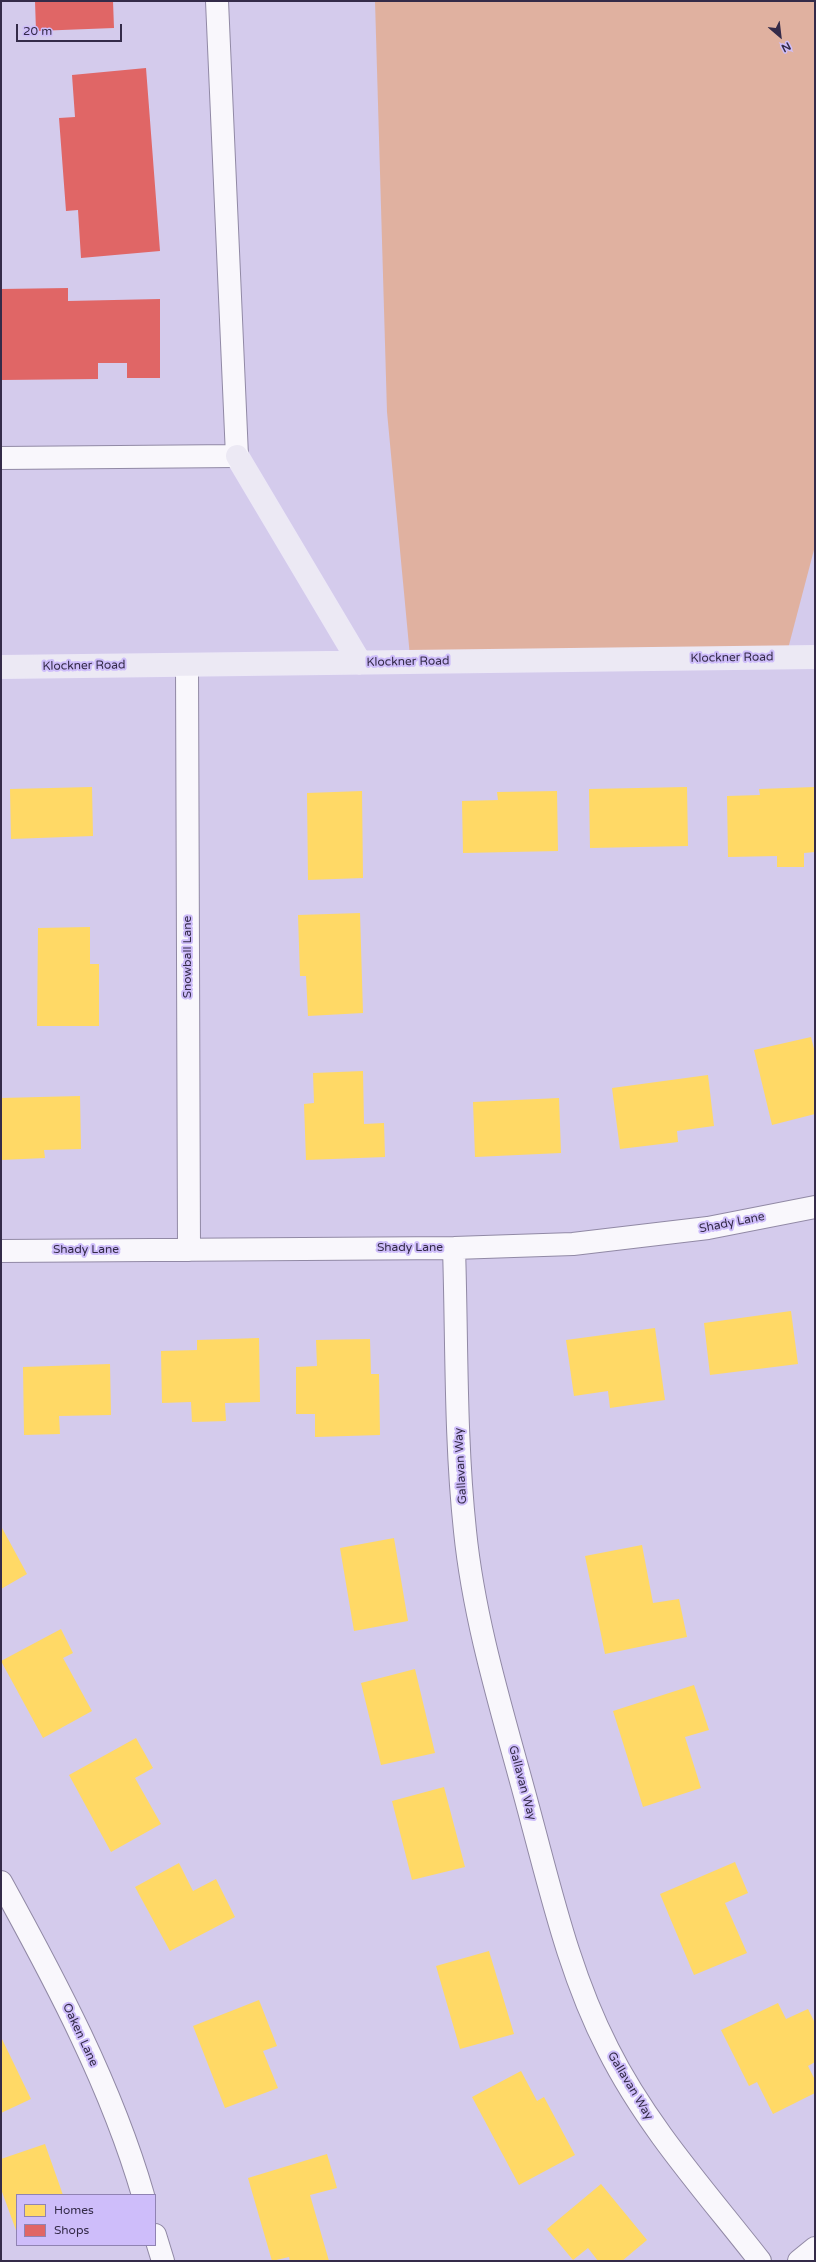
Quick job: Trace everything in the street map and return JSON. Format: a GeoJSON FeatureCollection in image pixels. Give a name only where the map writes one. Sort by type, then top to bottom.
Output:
{"type":"FeatureCollection","features":[{"type":"Feature","properties":{"kind":"main road"},"geometry":{"type":"LineString","coordinates":[[237,456],[360,663]]}},
{"type":"Feature","properties":{"kind":"main road","name":"Klockner Road"},"geometry":{"type":"LineString","coordinates":[[1,667],[815,657]]}},
{"type":"Feature","properties":{"kind":"street"},"geometry":{"type":"LineString","coordinates":[[1,458],[237,456],[217,1]]}},
{"type":"Feature","properties":{"kind":"street","name":"Snowball Lane"},"geometry":{"type":"LineString","coordinates":[[187,665],[189,1250]]}},
{"type":"Feature","properties":{"kind":"street","name":"Shady Lane"},"geometry":{"type":"LineString","coordinates":[[1,1251],[454,1248],[588,1242],[708,1228],[815,1207]]}},
{"type":"Feature","properties":{"kind":"street","name":"Gallavan Way"},"geometry":{"type":"LineString","coordinates":[[454,1248],[460,1460],[465,1532],[479,1621],[560,1928],[581,1991],[608,2050],[648,2116],[760,2261]]}},
{"type":"Feature","properties":{"kind":"street","name":"Oaken Lane"},"geometry":{"type":"LineString","coordinates":[[1,1882],[56,1982],[100,2077],[143,2194]]}},
{"type":"Feature","properties":{"kind":"street"},"geometry":{"type":"LineString","coordinates":[[156,2238],[163,2261]]}},
{"type":"Feature","properties":{"kind":"street"},"geometry":{"type":"LineString","coordinates":[[799,2261],[815,2248]]}},
{"type":"Feature","properties":{"kind":"shaded area"},"geometry":{"type":"Polygon","coordinates":[[[375,1],[815,1],[815,546],[784,664],[411,667],[387,412],[375,1]]]}},
{"type":"Feature","properties":{"kind":"building: Homes"},"geometry":{"type":"Polygon","coordinates":[[[92,787],[93,836],[11,839],[10,789],[92,787]]]}},
{"type":"Feature","properties":{"kind":"building: Homes"},"geometry":{"type":"Polygon","coordinates":[[[687,787],[688,846],[590,848],[589,789],[687,787]]]}},
{"type":"Feature","properties":{"kind":"building: Homes"},"geometry":{"type":"Polygon","coordinates":[[[815,787],[815,852],[804,853],[804,867],[777,867],[777,856],[728,857],[727,796],[760,795],[759,789],[815,787]]]}},
{"type":"Feature","properties":{"kind":"building: Homes"},"geometry":{"type":"Polygon","coordinates":[[[362,791],[363,878],[308,880],[307,793],[362,791]]]}},
{"type":"Feature","properties":{"kind":"building: Homes"},"geometry":{"type":"Polygon","coordinates":[[[557,791],[558,851],[463,853],[462,801],[498,800],[497,792],[557,791]]]}},
{"type":"Feature","properties":{"kind":"building: Homes"},"geometry":{"type":"Polygon","coordinates":[[[360,913],[363,1013],[308,1016],[306,976],[300,976],[298,915],[360,913]]]}},
{"type":"Feature","properties":{"kind":"building: Homes"},"geometry":{"type":"Polygon","coordinates":[[[90,927],[90,964],[99,964],[99,1026],[37,1026],[38,928],[90,927]]]}},
{"type":"Feature","properties":{"kind":"building: Homes"},"geometry":{"type":"Polygon","coordinates":[[[811,1037],[815,1053],[815,1114],[772,1125],[754,1050],[811,1037]]]}},
{"type":"Feature","properties":{"kind":"building: Homes"},"geometry":{"type":"Polygon","coordinates":[[[363,1071],[364,1124],[384,1123],[385,1157],[306,1160],[304,1104],[314,1103],[313,1073],[363,1071]]]}},
{"type":"Feature","properties":{"kind":"building: Homes"},"geometry":{"type":"Polygon","coordinates":[[[708,1075],[714,1126],[677,1131],[678,1142],[620,1149],[612,1088],[708,1075]]]}},
{"type":"Feature","properties":{"kind":"building: Homes"},"geometry":{"type":"Polygon","coordinates":[[[80,1096],[81,1149],[44,1150],[45,1158],[1,1160],[1,1098],[80,1096]]]}},
{"type":"Feature","properties":{"kind":"building: Homes"},"geometry":{"type":"Polygon","coordinates":[[[559,1098],[561,1153],[475,1157],[473,1102],[559,1098]]]}},
{"type":"Feature","properties":{"kind":"building: Homes"},"geometry":{"type":"Polygon","coordinates":[[[791,1311],[798,1364],[710,1375],[704,1323],[791,1311]]]}},
{"type":"Feature","properties":{"kind":"building: Homes"},"geometry":{"type":"Polygon","coordinates":[[[655,1328],[665,1400],[610,1408],[608,1391],[574,1396],[566,1340],[655,1328]]]}},
{"type":"Feature","properties":{"kind":"building: Homes"},"geometry":{"type":"Polygon","coordinates":[[[259,1338],[260,1402],[225,1403],[226,1421],[192,1422],[191,1402],[162,1403],[161,1351],[197,1350],[197,1340],[259,1338]]]}},
{"type":"Feature","properties":{"kind":"building: Homes"},"geometry":{"type":"Polygon","coordinates":[[[370,1339],[371,1374],[379,1374],[380,1435],[315,1437],[315,1414],[296,1414],[296,1367],[317,1366],[316,1340],[370,1339]]]}},
{"type":"Feature","properties":{"kind":"building: Homes"},"geometry":{"type":"Polygon","coordinates":[[[110,1364],[111,1415],[59,1416],[60,1434],[24,1435],[23,1367],[110,1364]]]}},
{"type":"Feature","properties":{"kind":"building: Homes"},"geometry":{"type":"Polygon","coordinates":[[[1,1526],[27,1574],[1,1589],[1,1526]]]}},
{"type":"Feature","properties":{"kind":"building: Homes"},"geometry":{"type":"Polygon","coordinates":[[[394,1538],[408,1621],[354,1631],[340,1548],[394,1538]]]}},
{"type":"Feature","properties":{"kind":"building: Homes"},"geometry":{"type":"Polygon","coordinates":[[[642,1545],[653,1603],[679,1599],[687,1637],[605,1654],[585,1556],[642,1545]]]}},
{"type":"Feature","properties":{"kind":"building: Homes"},"geometry":{"type":"Polygon","coordinates":[[[61,1629],[73,1653],[63,1658],[92,1711],[43,1738],[1,1661],[61,1629]]]}},
{"type":"Feature","properties":{"kind":"building: Homes"},"geometry":{"type":"Polygon","coordinates":[[[415,1669],[435,1753],[381,1765],[361,1683],[415,1669]]]}},
{"type":"Feature","properties":{"kind":"building: Homes"},"geometry":{"type":"Polygon","coordinates":[[[694,1685],[709,1730],[685,1737],[701,1788],[643,1807],[613,1711],[694,1685]]]}},
{"type":"Feature","properties":{"kind":"building: Homes"},"geometry":{"type":"Polygon","coordinates":[[[136,1738],[153,1768],[135,1778],[161,1824],[111,1852],[69,1775],[136,1738]]]}},
{"type":"Feature","properties":{"kind":"building: Homes"},"geometry":{"type":"Polygon","coordinates":[[[444,1787],[465,1867],[412,1880],[392,1801],[444,1787]]]}},
{"type":"Feature","properties":{"kind":"building: Homes"},"geometry":{"type":"Polygon","coordinates":[[[735,1862],[748,1893],[725,1903],[747,1953],[694,1975],[660,1894],[735,1862]]]}},
{"type":"Feature","properties":{"kind":"building: Homes"},"geometry":{"type":"Polygon","coordinates":[[[179,1863],[193,1891],[216,1879],[235,1917],[170,1951],[135,1887],[179,1863]]]}},
{"type":"Feature","properties":{"kind":"building: Homes"},"geometry":{"type":"Polygon","coordinates":[[[489,1951],[514,2034],[460,2049],[436,1966],[489,1951]]]}},
{"type":"Feature","properties":{"kind":"building: Homes"},"geometry":{"type":"Polygon","coordinates":[[[259,2000],[277,2046],[263,2051],[278,2088],[225,2108],[193,2026],[259,2000]]]}},
{"type":"Feature","properties":{"kind":"building: Homes"},"geometry":{"type":"Polygon","coordinates":[[[778,2003],[786,2019],[808,2009],[815,2023],[815,2062],[808,2066],[815,2080],[815,2093],[773,2114],[757,2082],[749,2086],[721,2030],[778,2003]]]}},
{"type":"Feature","properties":{"kind":"building: Homes"},"geometry":{"type":"Polygon","coordinates":[[[1,2037],[31,2099],[1,2113],[1,2037]]]}},
{"type":"Feature","properties":{"kind":"building: Homes"},"geometry":{"type":"Polygon","coordinates":[[[521,2071],[537,2101],[544,2097],[575,2155],[519,2185],[472,2097],[521,2071]]]}},
{"type":"Feature","properties":{"kind":"building: Homes"},"geometry":{"type":"Polygon","coordinates":[[[45,2144],[63,2194],[16,2194],[16,2230],[1,2189],[1,2159],[45,2144]]]}},
{"type":"Feature","properties":{"kind":"building: Homes"},"geometry":{"type":"Polygon","coordinates":[[[327,2154],[337,2188],[310,2195],[329,2261],[290,2261],[289,2257],[272,2261],[248,2178],[327,2154]]]}},
{"type":"Feature","properties":{"kind":"building: Homes"},"geometry":{"type":"Polygon","coordinates":[[[601,2184],[647,2240],[622,2261],[598,2261],[588,2248],[573,2260],[547,2229],[601,2184]]]}},
{"type":"Feature","properties":{"kind":"building: Shops"},"geometry":{"type":"Polygon","coordinates":[[[35,1],[113,1],[114,28],[36,31],[35,1]]]}},
{"type":"Feature","properties":{"kind":"building: Shops"},"geometry":{"type":"Polygon","coordinates":[[[146,68],[160,251],[81,258],[78,210],[66,211],[59,118],[75,117],[72,75],[146,68]]]}},
{"type":"Feature","properties":{"kind":"building: Shops"},"geometry":{"type":"Polygon","coordinates":[[[68,288],[68,301],[160,299],[160,378],[127,378],[127,363],[98,363],[98,379],[1,380],[1,289],[68,288]]]}}]}
